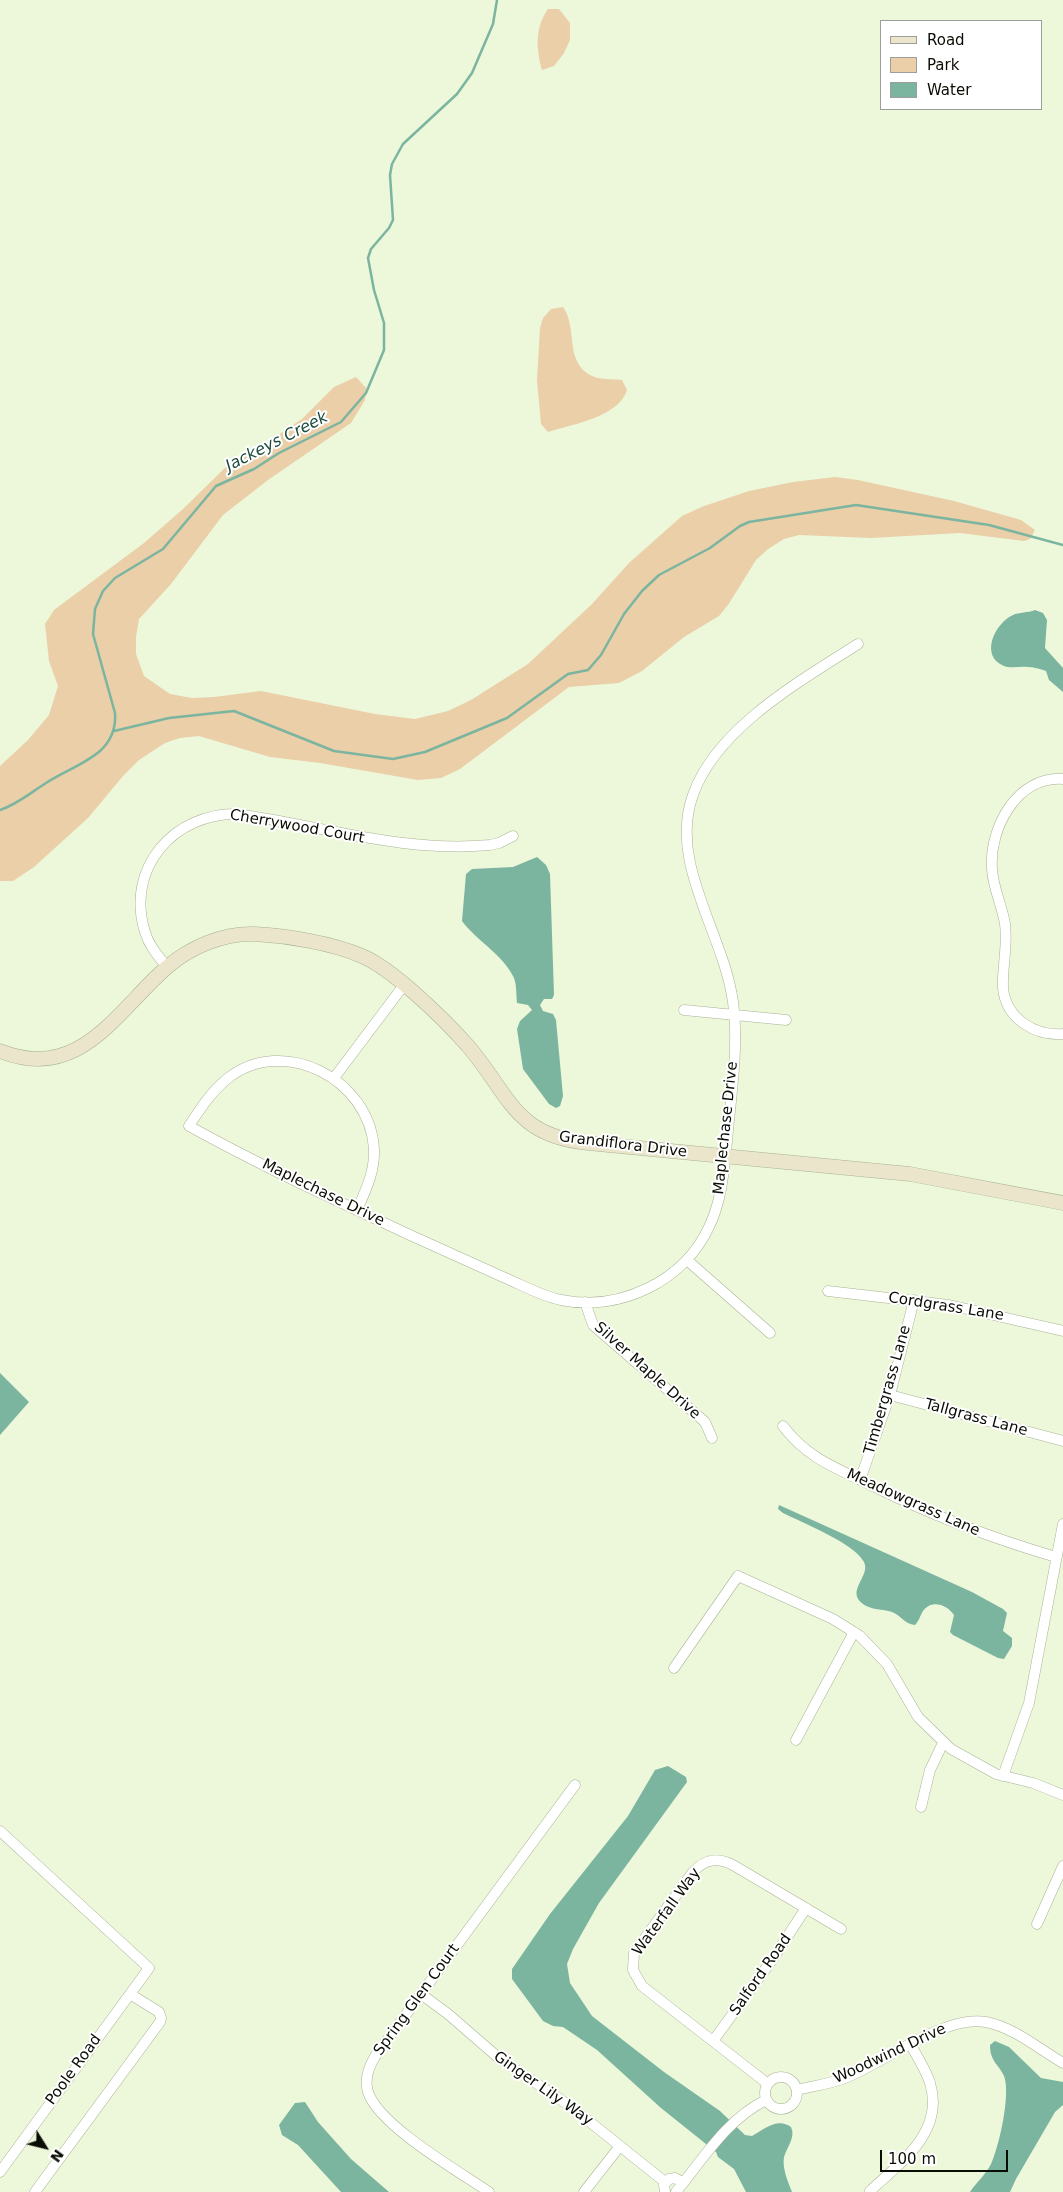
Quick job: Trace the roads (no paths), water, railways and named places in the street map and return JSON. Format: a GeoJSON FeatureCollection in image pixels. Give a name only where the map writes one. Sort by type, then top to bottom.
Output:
{"type":"FeatureCollection","features":[{"type":"Feature","properties":{"kind":"street","name":"Maplechase Drive"},"geometry":{"type":"LineString","coordinates":[[334,1078],[297,1063],[274,1061],[249,1067],[227,1078],[217,1088],[189,1126],[305,1186],[548,1296],[585,1302],[605,1301],[635,1294],[663,1280],[687,1260],[703,1238],[715,1213],[725,1157],[735,1052],[735,1015],[731,986],[724,958],[689,861],[686,836],[693,794],[714,758],[759,711],[782,693],[858,644]]}},
{"type":"Feature","properties":{"kind":"street"},"geometry":{"type":"LineString","coordinates":[[1063,779],[1039,781],[1017,797],[1000,824],[991,856],[994,882],[1005,923],[1006,956],[1003,989],[1008,1004],[1027,1026],[1046,1033],[1063,1034]]}},
{"type":"Feature","properties":{"kind":"street","name":"Cherrywood Court"},"geometry":{"type":"LineString","coordinates":[[166,967],[154,951],[144,931],[140,907],[142,883],[154,857],[161,847],[183,827],[195,821],[218,814],[238,814],[387,842],[429,847],[490,845],[499,843],[512,836]]}},
{"type":"Feature","properties":{"kind":"street","name":"Grandiflora Drive"},"geometry":{"type":"LineString","coordinates":[[0,1051],[17,1056],[42,1059],[75,1051],[88,1044],[112,1024],[166,967],[196,947],[240,934],[263,935],[350,951],[384,968],[467,1045],[515,1111],[538,1130],[555,1137],[575,1142],[910,1174],[1063,1202]]}},
{"type":"Feature","properties":{"kind":"street"},"geometry":{"type":"LineString","coordinates":[[357,1210],[371,1177],[374,1162],[372,1136],[359,1104],[334,1078],[404,985]]}},
{"type":"Feature","properties":{"kind":"street"},"geometry":{"type":"LineString","coordinates":[[684,1010],[786,1020]]}},
{"type":"Feature","properties":{"kind":"street"},"geometry":{"type":"LineString","coordinates":[[687,1260],[770,1333]]}},
{"type":"Feature","properties":{"kind":"street","name":"Cordgrass Lane"},"geometry":{"type":"LineString","coordinates":[[828,1291],[914,1300],[979,1311],[1063,1330]]}},
{"type":"Feature","properties":{"kind":"street","name":"Timbergrass Lane"},"geometry":{"type":"LineString","coordinates":[[860,1480],[890,1395],[914,1300]]}},
{"type":"Feature","properties":{"kind":"street","name":"Silver Maple Drive"},"geometry":{"type":"LineString","coordinates":[[585,1302],[593,1325],[705,1422],[712,1438]]}},
{"type":"Feature","properties":{"kind":"street","name":"Tallgrass Lane"},"geometry":{"type":"LineString","coordinates":[[890,1395],[1063,1441]]}},
{"type":"Feature","properties":{"kind":"street","name":"Meadowgrass Lane"},"geometry":{"type":"LineString","coordinates":[[783,1426],[808,1453],[860,1480],[954,1523],[999,1540],[1056,1557]]}},
{"type":"Feature","properties":{"kind":"street"},"geometry":{"type":"LineString","coordinates":[[1003,1776],[1029,1703],[1063,1524]]}},
{"type":"Feature","properties":{"kind":"street"},"geometry":{"type":"LineString","coordinates":[[674,1668],[738,1576],[833,1619],[854,1632],[882,1657],[918,1717],[943,1743],[978,1766],[1003,1776],[1033,1783],[1063,1795]]}},
{"type":"Feature","properties":{"kind":"street"},"geometry":{"type":"LineString","coordinates":[[796,1740],[854,1632]]}},
{"type":"Feature","properties":{"kind":"street"},"geometry":{"type":"LineString","coordinates":[[921,1807],[930,1770],[943,1743]]}},
{"type":"Feature","properties":{"kind":"street","name":"Spring Glen Court"},"geometry":{"type":"LineString","coordinates":[[490,2192],[417,2144],[380,2109],[368,2091],[367,2077],[372,2062],[574,1786]]}},
{"type":"Feature","properties":{"kind":"street","name":"Poole Road"},"geometry":{"type":"LineString","coordinates":[[0,1831],[149,1968],[0,2172]]}},
{"type":"Feature","properties":{"kind":"street","name":"Waterfall Way"},"geometry":{"type":"LineString","coordinates":[[768,2084],[638,1981],[632,1965],[638,1946],[693,1872],[710,1860],[727,1862],[841,1929]]}},
{"type":"Feature","properties":{"kind":"street"},"geometry":{"type":"LineString","coordinates":[[1037,1924],[1063,1866]]}},
{"type":"Feature","properties":{"kind":"street","name":"Salford Road"},"geometry":{"type":"LineString","coordinates":[[713,2040],[772,1960],[806,1908]]}},
{"type":"Feature","properties":{"kind":"street"},"geometry":{"type":"LineString","coordinates":[[35,2192],[160,2022],[159,2012],[130,1994]]}},
{"type":"Feature","properties":{"kind":"street","name":"Ginger Lily Way"},"geometry":{"type":"LineString","coordinates":[[421,1994],[448,2014],[500,2059],[570,2106],[620,2146],[665,2187],[675,2178],[683,2183]]}},
{"type":"Feature","properties":{"kind":"street","name":"Woodwind Drive"},"geometry":{"type":"LineString","coordinates":[[797,2090],[844,2079],[954,2024],[976,2020],[1002,2027],[1063,2063]]}},
{"type":"Feature","properties":{"kind":"street"},"geometry":{"type":"LineString","coordinates":[[870,2191],[919,2144],[930,2124],[933,2102],[932,2091],[925,2071],[911,2045]]}},
{"type":"Feature","properties":{"kind":"street"},"geometry":{"type":"LineString","coordinates":[[777,2078],[786,2078],[795,2085],[797,2090],[795,2101],[785,2109],[774,2108],[766,2100],[765,2090],[768,2084],[777,2078]]}},
{"type":"Feature","properties":{"kind":"street"},"geometry":{"type":"LineString","coordinates":[[676,2192],[734,2121],[748,2110],[766,2100]]}},
{"type":"Feature","properties":{"kind":"street"},"geometry":{"type":"LineString","coordinates":[[584,2192],[620,2146]]}},
{"type":"Feature","properties":{"kind":"water"},"geometry":{"type":"Polygon","coordinates":[[[1035,610],[1043,613],[1047,620],[1045,648],[1063,668],[1063,692],[1049,680],[1046,671],[1032,667],[1004,666],[996,661],[992,655],[992,640],[1000,625],[1013,615],[1035,610]]]}},
{"type":"Feature","properties":{"kind":"water"},"geometry":{"type":"Polygon","coordinates":[[[537,857],[546,865],[550,874],[554,995],[552,999],[544,999],[540,1005],[543,1011],[553,1014],[556,1020],[563,1096],[560,1106],[556,1108],[549,1104],[523,1069],[517,1029],[520,1021],[532,1010],[528,1005],[517,1003],[515,982],[508,968],[462,921],[466,874],[472,869],[513,867],[537,857]]]}},
{"type":"Feature","properties":{"kind":"water"},"geometry":{"type":"Polygon","coordinates":[[[0,1373],[29,1402],[0,1435],[0,1373]]]}},
{"type":"Feature","properties":{"kind":"water"},"geometry":{"type":"Polygon","coordinates":[[[779,1505],[972,1592],[1003,1609],[1007,1613],[1003,1631],[1012,1638],[1012,1646],[1004,1659],[998,1658],[953,1635],[950,1632],[954,1615],[943,1606],[935,1604],[927,1607],[915,1625],[908,1623],[892,1612],[863,1604],[858,1599],[857,1589],[864,1573],[864,1562],[850,1548],[839,1541],[783,1513],[778,1509],[779,1505]]]}},
{"type":"Feature","properties":{"kind":"water"},"geometry":{"type":"Polygon","coordinates":[[[668,1766],[686,1777],[687,1782],[599,1903],[573,1949],[567,1964],[570,1983],[592,2016],[664,2072],[720,2111],[745,2135],[752,2136],[766,2127],[781,2123],[791,2127],[792,2138],[784,2157],[784,2166],[792,2192],[746,2192],[734,2169],[718,2157],[716,2152],[661,2108],[597,2050],[563,2027],[553,2026],[543,2021],[512,1979],[512,1969],[550,1914],[628,1816],[655,1770],[668,1766]]]}},
{"type":"Feature","properties":{"kind":"water"},"geometry":{"type":"Polygon","coordinates":[[[995,2041],[1009,2047],[1041,2078],[1063,2082],[1063,2105],[1055,2112],[1010,2192],[970,2192],[991,2164],[1003,2120],[1006,2084],[1002,2072],[991,2055],[990,2045],[995,2041]]]}},
{"type":"Feature","properties":{"kind":"water"},"geometry":{"type":"Polygon","coordinates":[[[305,2102],[318,2122],[351,2159],[389,2192],[341,2192],[298,2145],[282,2135],[279,2125],[295,2103],[305,2102]]]}},
{"type":"Feature","properties":{"kind":"waterway","name":"Jackeys Creek"},"geometry":{"type":"LineString","coordinates":[[0,810],[88,760],[100,751],[110,738],[114,729],[115,713],[93,634],[95,609],[103,591],[115,578],[163,549],[216,486],[254,469],[279,453],[341,422],[366,393],[384,350],[384,323],[374,290],[368,258],[371,249],[389,228],[393,220],[390,175],[392,164],[403,144],[457,94],[472,73],[493,24],[497,0]]}},
{"type":"Feature","properties":{"kind":"waterway"},"geometry":{"type":"LineString","coordinates":[[114,731],[169,718],[234,711],[334,751],[393,759],[425,752],[507,718],[568,674],[588,670],[601,655],[624,614],[642,591],[659,575],[710,548],[740,526],[749,522],[856,505],[989,525],[1063,545]]}}]}
